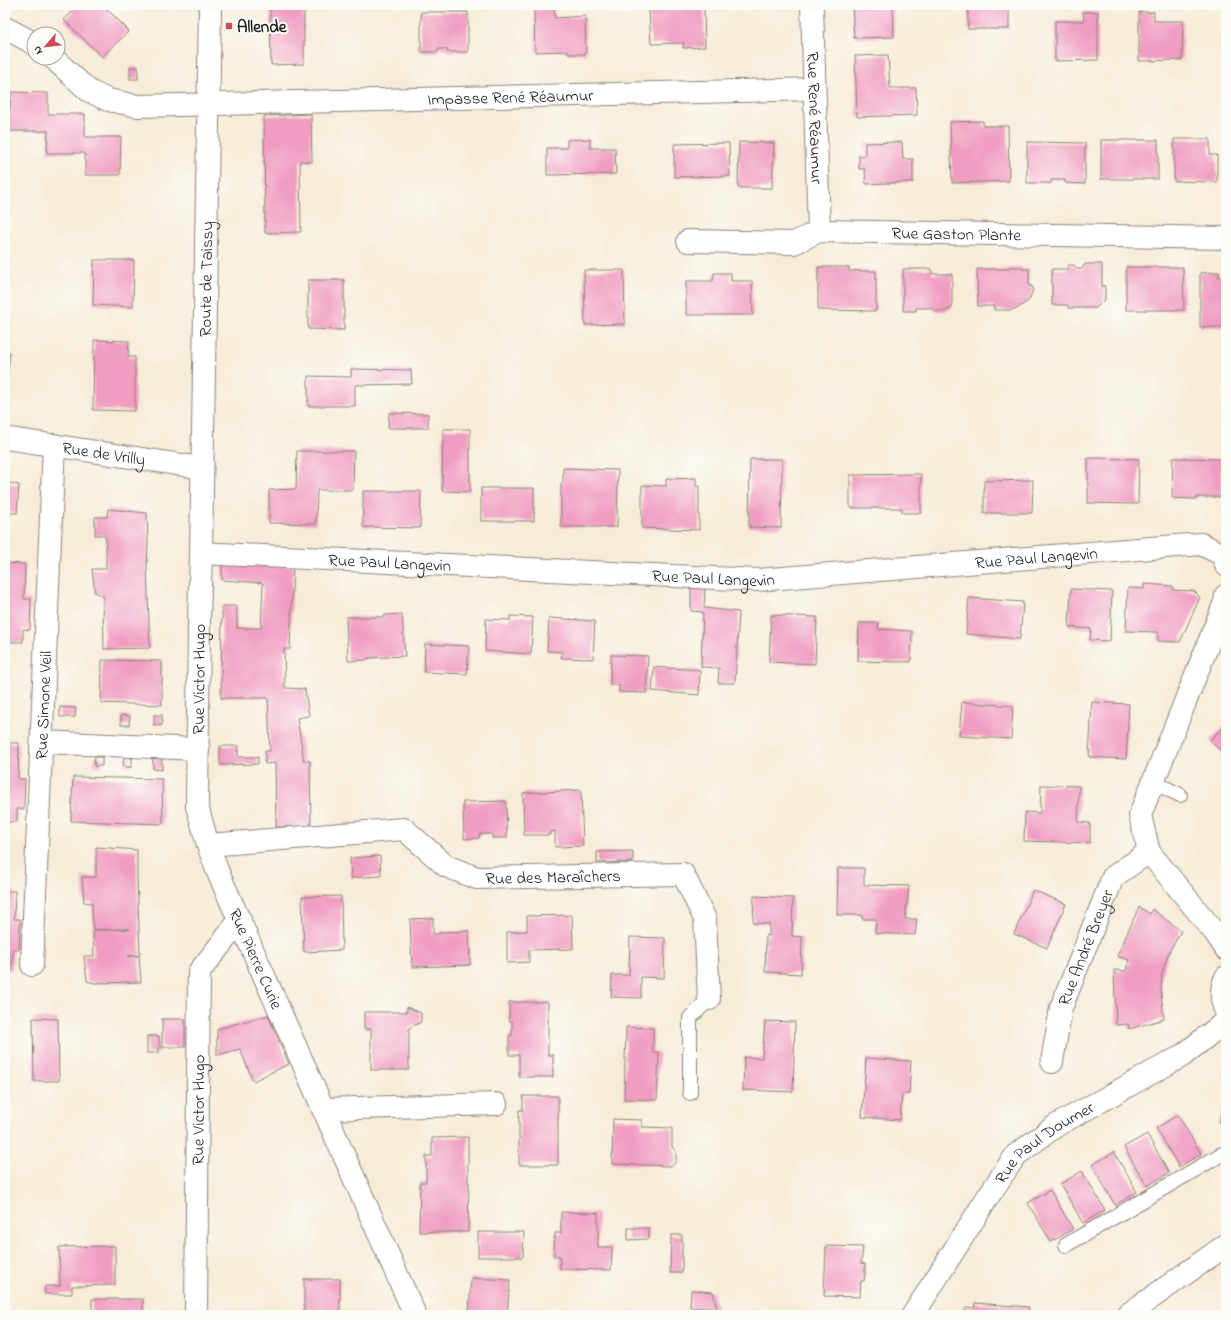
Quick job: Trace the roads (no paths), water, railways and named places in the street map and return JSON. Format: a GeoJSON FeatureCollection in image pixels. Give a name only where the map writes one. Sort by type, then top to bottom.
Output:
{"type":"FeatureCollection","features":[{"type":"Feature","properties":{"kind":"street","name":"Route de Taissy"},"geometry":{"type":"LineString","coordinates":[[201,552],[210,5]]}},
{"type":"Feature","properties":{"kind":"street","name":"Rue René Réaumur"},"geometry":{"type":"LineString","coordinates":[[812,5],[819,231]]}},
{"type":"Feature","properties":{"kind":"street"},"geometry":{"type":"LineString","coordinates":[[5,28],[26,39]]}},
{"type":"Feature","properties":{"kind":"street","name":"Impasse René Réaumur"},"geometry":{"type":"LineString","coordinates":[[62,66],[89,91],[108,100],[138,106],[814,89]]}},
{"type":"Feature","properties":{"kind":"street","name":"Rue Gaston Plante"},"geometry":{"type":"LineString","coordinates":[[688,241],[794,243],[819,231],[1226,238]]}},
{"type":"Feature","properties":{"kind":"street","name":"Rue de Vrilly"},"geometry":{"type":"LineString","coordinates":[[5,438],[202,468]]}},
{"type":"Feature","properties":{"kind":"street","name":"Rue Simone Veil"},"geometry":{"type":"LineString","coordinates":[[32,965],[54,445]]}},
{"type":"Feature","properties":{"kind":"street","name":"Rue Paul Langevin"},"geometry":{"type":"LineString","coordinates":[[201,552],[756,580],[1201,544],[1224,560]]}},
{"type":"Feature","properties":{"kind":"street","name":"Rue Victor Hugo"},"geometry":{"type":"LineString","coordinates":[[197,806],[201,552]]}},
{"type":"Feature","properties":{"kind":"street"},"geometry":{"type":"LineString","coordinates":[[1226,595],[1222,609],[1140,815],[1149,852],[1216,934],[1226,949]]}},
{"type":"Feature","properties":{"kind":"street"},"geometry":{"type":"LineString","coordinates":[[42,742],[198,749]]}},
{"type":"Feature","properties":{"kind":"street","name":"Rue Pierre Curie"},"geometry":{"type":"LineString","coordinates":[[197,806],[217,870],[415,1315]]}},
{"type":"Feature","properties":{"kind":"street","name":"Rue des Maraîchers"},"geometry":{"type":"LineString","coordinates":[[208,845],[404,829],[446,866],[477,878],[683,874],[705,920],[709,999]]}},
{"type":"Feature","properties":{"kind":"street","name":"Rue André Breyer"},"geometry":{"type":"LineString","coordinates":[[1052,1062],[1061,1008],[1113,877],[1149,852]]}},
{"type":"Feature","properties":{"kind":"street","name":"Rue Victor Hugo"},"geometry":{"type":"LineString","coordinates":[[196,1315],[199,972],[240,920]]}},
{"type":"Feature","properties":{"kind":"street"},"geometry":{"type":"LineString","coordinates":[[1226,977],[1222,984],[1222,996],[1226,1011]]}},
{"type":"Feature","properties":{"kind":"street","name":"Rue Paul Doumer"},"geometry":{"type":"LineString","coordinates":[[914,1315],[1016,1155],[1057,1125],[1182,1056],[1226,1021]]}},
{"type":"Feature","properties":{"kind":"street"},"geometry":{"type":"LineString","coordinates":[[323,1109],[496,1104]]}},
{"type":"Feature","properties":{"kind":"street"},"geometry":{"type":"LineString","coordinates":[[1127,1315],[1226,1245]]}},
{"type":"Feature","properties":{"kind":"lane"},"geometry":{"type":"LineString","coordinates":[[1153,782],[1180,795]]}},
{"type":"Feature","properties":{"kind":"lane","name":"Rue des Maraîchers"},"geometry":{"type":"LineString","coordinates":[[690,1093],[690,1018],[709,999]]}},
{"type":"Feature","properties":{"kind":"lane"},"geometry":{"type":"LineString","coordinates":[[1066,1245],[1226,1153]]}},
{"type":"Feature","properties":{"kind":"place","name":"Allende"},"geometry":{"type":"Point","coordinates":[229,26]}}]}
